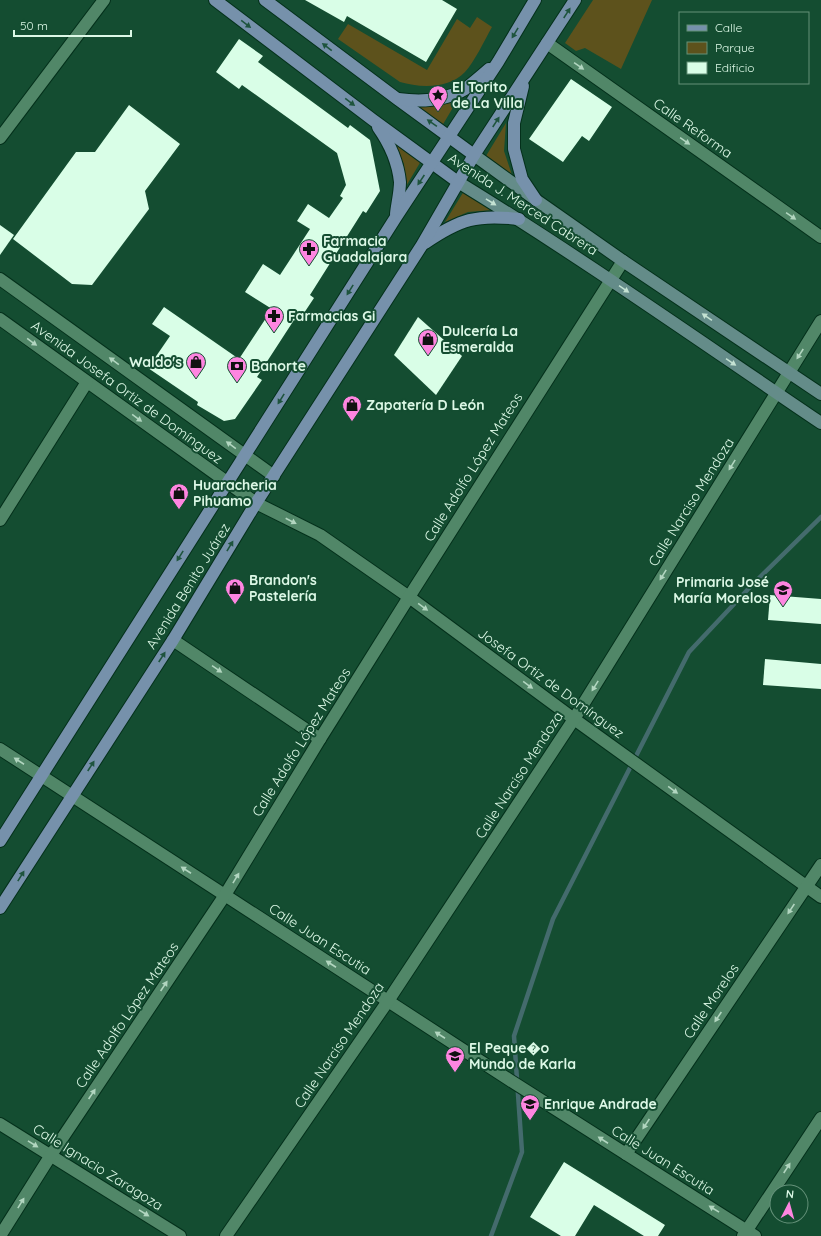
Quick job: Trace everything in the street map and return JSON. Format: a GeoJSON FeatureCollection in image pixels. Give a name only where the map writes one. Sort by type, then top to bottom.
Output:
{"type":"FeatureCollection","features":[{"type":"Feature","properties":{"kind":"main road","name":"Avenida J. Merced Cabrera"},"geometry":{"type":"LineString","coordinates":[[216,0],[373,120],[458,182],[519,219],[821,423]]}},
{"type":"Feature","properties":{"kind":"main road"},"geometry":{"type":"LineString","coordinates":[[265,0],[474,155]]}},
{"type":"Feature","properties":{"kind":"main road","name":"Avenida Benito Juárez"},"geometry":{"type":"LineString","coordinates":[[0,841],[396,217],[498,62],[535,0]]}},
{"type":"Feature","properties":{"kind":"main road","name":"Avenida Benito Juárez"},"geometry":{"type":"LineString","coordinates":[[0,908],[173,640],[256,504],[422,245],[474,155],[576,0]]}},
{"type":"Feature","properties":{"kind":"main road"},"geometry":{"type":"LineString","coordinates":[[396,98],[414,101],[441,99],[464,89],[498,62]]}},
{"type":"Feature","properties":{"kind":"main road"},"geometry":{"type":"LineString","coordinates":[[525,77],[514,122],[514,150],[522,179],[536,200]]}},
{"type":"Feature","properties":{"kind":"main road"},"geometry":{"type":"LineString","coordinates":[[373,120],[386,138],[395,156],[400,183],[396,217]]}},
{"type":"Feature","properties":{"kind":"main road","name":"Avenida J. Merced Cabrera"},"geometry":{"type":"LineString","coordinates":[[474,155],[623,261],[789,371],[821,394]]}},
{"type":"Feature","properties":{"kind":"main road"},"geometry":{"type":"LineString","coordinates":[[422,245],[440,232],[468,219],[495,216],[519,219]]}},
{"type":"Feature","properties":{"kind":"street"},"geometry":{"type":"LineString","coordinates":[[0,138],[104,0]]}},
{"type":"Feature","properties":{"kind":"street","name":"Calle Reforma"},"geometry":{"type":"LineString","coordinates":[[547,43],[821,237]]}},
{"type":"Feature","properties":{"kind":"street","name":"Calle Adolfo López Mateos"},"geometry":{"type":"LineString","coordinates":[[0,1236],[51,1155],[225,895],[408,597],[623,261]]}},
{"type":"Feature","properties":{"kind":"street","name":"Avenida Josefa Ortiz de Domínguez"},"geometry":{"type":"LineString","coordinates":[[0,279],[274,476]]}},
{"type":"Feature","properties":{"kind":"street","name":"Avenida Josefa Ortiz de Domínguez"},"geometry":{"type":"LineString","coordinates":[[0,319],[256,504]]}},
{"type":"Feature","properties":{"kind":"street","name":"Calle Narciso Mendoza"},"geometry":{"type":"LineString","coordinates":[[226,1236],[388,1001],[574,719],[821,321]]}},
{"type":"Feature","properties":{"kind":"street"},"geometry":{"type":"LineString","coordinates":[[0,520],[87,382]]}},
{"type":"Feature","properties":{"kind":"street","name":"Josefa Ortiz de Domínguez"},"geometry":{"type":"LineString","coordinates":[[256,504],[320,536],[408,597],[821,898]]}},
{"type":"Feature","properties":{"kind":"street"},"geometry":{"type":"LineString","coordinates":[[173,640],[320,739]]}},
{"type":"Feature","properties":{"kind":"street","name":"Calle Juan Escutia"},"geometry":{"type":"LineString","coordinates":[[0,749],[748,1234]]}},
{"type":"Feature","properties":{"kind":"street","name":"Calle Morelos"},"geometry":{"type":"LineString","coordinates":[[626,1154],[821,865]]}},
{"type":"Feature","properties":{"kind":"street"},"geometry":{"type":"LineString","coordinates":[[748,1234],[821,1118]]}},
{"type":"Feature","properties":{"kind":"street","name":"Calle Ignacio Zaragoza"},"geometry":{"type":"LineString","coordinates":[[0,1124],[180,1236]]}},
{"type":"Feature","properties":{"kind":"green space"},"geometry":{"type":"Polygon","coordinates":[[[593,0],[652,0],[621,69],[585,48],[576,51],[565,43],[593,0]]]}},
{"type":"Feature","properties":{"kind":"green space"},"geometry":{"type":"Polygon","coordinates":[[[477,17],[492,27],[479,51],[465,72],[458,78],[451,82],[434,86],[400,82],[338,39],[348,24],[427,70],[457,19],[470,28],[477,17]]]}},
{"type":"Feature","properties":{"kind":"green space"},"geometry":{"type":"Polygon","coordinates":[[[458,99],[442,126],[415,106],[437,105],[458,99]]]}},
{"type":"Feature","properties":{"kind":"green space"},"geometry":{"type":"Polygon","coordinates":[[[506,123],[504,151],[512,175],[486,156],[506,123]]]}},
{"type":"Feature","properties":{"kind":"green space"},"geometry":{"type":"Polygon","coordinates":[[[392,141],[421,161],[402,193],[404,164],[392,141]]]}},
{"type":"Feature","properties":{"kind":"green space"},"geometry":{"type":"Polygon","coordinates":[[[464,191],[493,210],[468,212],[445,222],[464,191]]]}},
{"type":"Feature","properties":{"kind":"building"},"geometry":{"type":"Polygon","coordinates":[[[305,0],[442,0],[457,9],[426,62],[347,16],[344,22],[305,0]]]}},
{"type":"Feature","properties":{"kind":"building"},"geometry":{"type":"Polygon","coordinates":[[[239,39],[263,56],[258,62],[348,128],[350,125],[370,140],[380,191],[366,213],[363,211],[310,295],[314,298],[298,322],[294,320],[257,377],[262,380],[235,419],[224,421],[197,405],[198,402],[148,368],[170,336],[152,324],[164,307],[239,359],[272,309],[245,292],[263,264],[280,275],[310,229],[297,221],[308,204],[329,218],[343,198],[340,196],[346,185],[337,153],[242,85],[239,89],[216,72],[239,39]]]}},
{"type":"Feature","properties":{"kind":"building"},"geometry":{"type":"Polygon","coordinates":[[[571,79],[612,107],[589,141],[582,136],[563,162],[529,139],[571,79]]]}},
{"type":"Feature","properties":{"kind":"building"},"geometry":{"type":"Polygon","coordinates":[[[129,105],[180,144],[145,191],[149,209],[92,285],[72,284],[13,239],[76,152],[95,152],[129,105]]]}},
{"type":"Feature","properties":{"kind":"building"},"geometry":{"type":"Polygon","coordinates":[[[0,225],[14,235],[0,255],[0,225]]]}},
{"type":"Feature","properties":{"kind":"building","name":"Dulcería La Esmeralda"},"geometry":{"type":"Polygon","coordinates":[[[418,317],[462,356],[436,395],[394,355],[418,317]]]}},
{"type":"Feature","properties":{"kind":"building"},"geometry":{"type":"Polygon","coordinates":[[[770,595],[821,599],[821,624],[768,620],[770,595]]]}},
{"type":"Feature","properties":{"kind":"building"},"geometry":{"type":"Polygon","coordinates":[[[765,659],[821,664],[821,689],[763,685],[765,659]]]}},
{"type":"Feature","properties":{"kind":"building"},"geometry":{"type":"Polygon","coordinates":[[[564,1162],[665,1225],[658,1236],[644,1236],[594,1205],[575,1236],[561,1236],[530,1217],[564,1162]]]}},
{"type":"Feature","properties":{"kind":"waterway"},"geometry":{"type":"LineString","coordinates":[[491,1236],[522,1152],[514,1036],[553,919],[689,652],[751,586],[821,517]]}},
{"type":"Feature","properties":{"kind":"place","name":"El Torito de La Villa"},"geometry":{"type":"Point","coordinates":[438,112]}},
{"type":"Feature","properties":{"kind":"place","name":"Farmacia Guadalajara"},"geometry":{"type":"Point","coordinates":[309,266]}},
{"type":"Feature","properties":{"kind":"place","name":"Farmacias Gi"},"geometry":{"type":"Point","coordinates":[274,333]}},
{"type":"Feature","properties":{"kind":"place","name":"Dulcería La Esmeralda"},"geometry":{"type":"Point","coordinates":[428,356]}},
{"type":"Feature","properties":{"kind":"place","name":"Waldo's"},"geometry":{"type":"Point","coordinates":[196,379]}},
{"type":"Feature","properties":{"kind":"place","name":"Banorte"},"geometry":{"type":"Point","coordinates":[237,383]}},
{"type":"Feature","properties":{"kind":"place","name":"Zapatería D León"},"geometry":{"type":"Point","coordinates":[352,422]}},
{"type":"Feature","properties":{"kind":"place","name":"Huaracheria Pihuamo"},"geometry":{"type":"Point","coordinates":[179,510]}},
{"type":"Feature","properties":{"kind":"place","name":"Brandon's Pastelería"},"geometry":{"type":"Point","coordinates":[235,605]}},
{"type":"Feature","properties":{"kind":"place","name":"Primaria José María Morelos"},"geometry":{"type":"Point","coordinates":[783,607]}},
{"type":"Feature","properties":{"kind":"place","name":"El Peque�o Mundo de Karla"},"geometry":{"type":"Point","coordinates":[455,1073]}},
{"type":"Feature","properties":{"kind":"place","name":"Enrique Andrade"},"geometry":{"type":"Point","coordinates":[530,1121]}}]}
